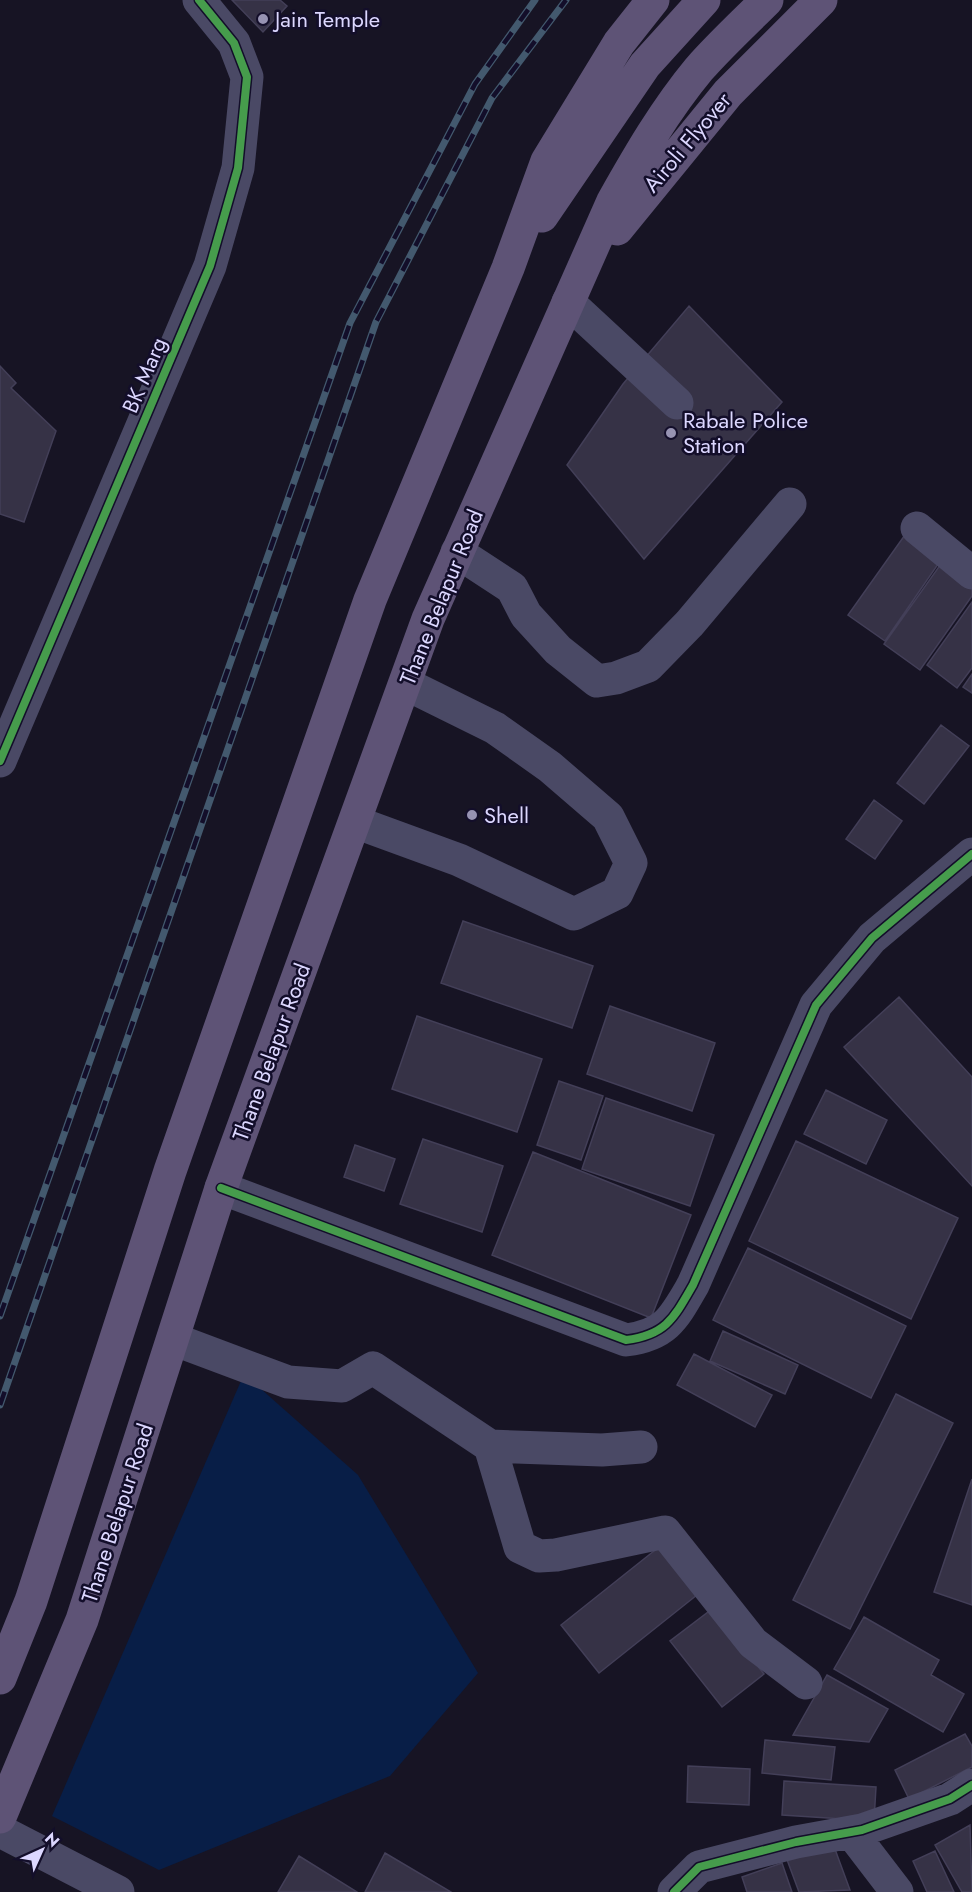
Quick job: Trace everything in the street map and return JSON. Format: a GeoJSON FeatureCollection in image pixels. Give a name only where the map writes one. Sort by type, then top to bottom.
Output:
{"type":"FeatureCollection","features":[{"type":"Feature","properties":{"kind":"main road"},"geometry":{"type":"LineString","coordinates":[[0,1678],[31,1601],[170,1171],[370,600],[508,268],[548,161],[619,43],[653,0]]}},
{"type":"Feature","properties":{"kind":"main road"},"geometry":{"type":"LineString","coordinates":[[508,268],[569,173],[645,65],[704,0]]}},
{"type":"Feature","properties":{"kind":"main road"},"geometry":{"type":"LineString","coordinates":[[569,300],[613,201],[647,142],[700,68],[767,0]]}},
{"type":"Feature","properties":{"kind":"main road","name":"Airoli Flyover"},"geometry":{"type":"LineString","coordinates":[[569,300],[629,211],[706,118],[821,0]]}},
{"type":"Feature","properties":{"kind":"main road","name":"Thane Belapur Road"},"geometry":{"type":"LineString","coordinates":[[0,1816],[82,1620],[221,1188],[428,619],[569,300]]}},
{"type":"Feature","properties":{"kind":"street","name":"BK Marg"},"geometry":{"type":"LineString","coordinates":[[0,761],[210,266],[238,168],[247,77],[234,43],[199,0]]}},
{"type":"Feature","properties":{"kind":"street"},"geometry":{"type":"LineString","coordinates":[[569,300],[677,403]]}},
{"type":"Feature","properties":{"kind":"street"},"geometry":{"type":"LineString","coordinates":[[457,552],[512,588],[526,615],[558,650],[597,681],[616,678],[648,666],[689,624],[790,504]]}},
{"type":"Feature","properties":{"kind":"street"},"geometry":{"type":"LineString","coordinates":[[917,528],[972,573]]}},
{"type":"Feature","properties":{"kind":"street"},"geometry":{"type":"LineString","coordinates":[[355,822],[459,860],[574,914],[617,893],[631,863],[608,818],[550,767],[495,728],[406,684]]}},
{"type":"Feature","properties":{"kind":"street"},"geometry":{"type":"LineString","coordinates":[[221,1188],[626,1340],[649,1337],[673,1319],[693,1285],[816,1005],[872,938],[972,854]]}},
{"type":"Feature","properties":{"kind":"street"},"geometry":{"type":"LineString","coordinates":[[173,1339],[288,1382],[342,1386],[373,1368],[490,1446],[602,1450],[641,1447]]}},
{"type":"Feature","properties":{"kind":"street"},"geometry":{"type":"LineString","coordinates":[[490,1446],[520,1546],[540,1556],[556,1555],[665,1532],[753,1643],[806,1683]]}},
{"type":"Feature","properties":{"kind":"street"},"geometry":{"type":"LineString","coordinates":[[675,1892],[699,1867],[796,1842],[851,1833],[950,1799],[972,1785]]}},
{"type":"Feature","properties":{"kind":"street"},"geometry":{"type":"LineString","coordinates":[[0,1831],[118,1892]]}},
{"type":"Feature","properties":{"kind":"street"},"geometry":{"type":"LineString","coordinates":[[851,1833],[897,1892]]}},
{"type":"Feature","properties":{"kind":"water"},"geometry":{"type":"Polygon","coordinates":[[[244,1374],[358,1475],[478,1673],[390,1776],[159,1870],[52,1816],[244,1374]]]}},
{"type":"Feature","properties":{"kind":"building","name":"Jain Temple"},"geometry":{"type":"Polygon","coordinates":[[[232,0],[280,0],[287,6],[263,32],[232,0]]]}},
{"type":"Feature","properties":{"kind":"building","name":"Rabale Police Station"},"geometry":{"type":"Polygon","coordinates":[[[689,306],[782,402],[644,559],[567,465],[623,384],[689,306]]]}},
{"type":"Feature","properties":{"kind":"building"},"geometry":{"type":"Polygon","coordinates":[[[0,366],[16,383],[11,388],[56,431],[24,522],[0,514],[0,366]]]}},
{"type":"Feature","properties":{"kind":"building"},"geometry":{"type":"Polygon","coordinates":[[[907,532],[943,557],[885,641],[848,615],[907,532]]]}},
{"type":"Feature","properties":{"kind":"building"},"geometry":{"type":"Polygon","coordinates":[[[943,561],[972,582],[972,596],[920,670],[884,644],[943,561]]]}},
{"type":"Feature","properties":{"kind":"building"},"geometry":{"type":"Polygon","coordinates":[[[972,602],[972,668],[957,688],[927,665],[972,602]]]}},
{"type":"Feature","properties":{"kind":"building"},"geometry":{"type":"Polygon","coordinates":[[[972,674],[972,693],[963,687],[972,674]]]}},
{"type":"Feature","properties":{"kind":"building"},"geometry":{"type":"Polygon","coordinates":[[[941,725],[969,746],[924,804],[897,783],[941,725]]]}},
{"type":"Feature","properties":{"kind":"building"},"geometry":{"type":"Polygon","coordinates":[[[874,800],[902,821],[875,859],[846,839],[874,800]]]}},
{"type":"Feature","properties":{"kind":"building"},"geometry":{"type":"Polygon","coordinates":[[[463,921],[593,966],[572,1028],[441,983],[463,921]]]}},
{"type":"Feature","properties":{"kind":"building"},"geometry":{"type":"Polygon","coordinates":[[[899,997],[972,1077],[972,1186],[844,1047],[899,997]]]}},
{"type":"Feature","properties":{"kind":"building"},"geometry":{"type":"Polygon","coordinates":[[[610,1006],[715,1043],[692,1111],[587,1074],[610,1006]]]}},
{"type":"Feature","properties":{"kind":"building"},"geometry":{"type":"Polygon","coordinates":[[[417,1016],[542,1059],[517,1132],[392,1089],[417,1016]]]}},
{"type":"Feature","properties":{"kind":"building"},"geometry":{"type":"Polygon","coordinates":[[[559,1081],[603,1096],[581,1160],[537,1145],[559,1081]]]}},
{"type":"Feature","properties":{"kind":"building"},"geometry":{"type":"Polygon","coordinates":[[[826,1090],[887,1120],[866,1164],[804,1134],[826,1090]]]}},
{"type":"Feature","properties":{"kind":"building"},"geometry":{"type":"Polygon","coordinates":[[[606,1098],[714,1135],[690,1206],[582,1169],[606,1098]]]}},
{"type":"Feature","properties":{"kind":"building"},"geometry":{"type":"Polygon","coordinates":[[[423,1139],[503,1166],[482,1232],[400,1204],[423,1139]]]}},
{"type":"Feature","properties":{"kind":"building"},"geometry":{"type":"Polygon","coordinates":[[[796,1141],[958,1218],[911,1319],[749,1241],[796,1141]]]}},
{"type":"Feature","properties":{"kind":"building"},"geometry":{"type":"Polygon","coordinates":[[[355,1145],[395,1159],[384,1191],[344,1177],[355,1145]]]}},
{"type":"Feature","properties":{"kind":"building"},"geometry":{"type":"Polygon","coordinates":[[[533,1152],[691,1215],[651,1318],[492,1255],[533,1152]]]}},
{"type":"Feature","properties":{"kind":"building"},"geometry":{"type":"Polygon","coordinates":[[[748,1248],[906,1326],[871,1398],[713,1320],[748,1248]]]}},
{"type":"Feature","properties":{"kind":"building"},"geometry":{"type":"Polygon","coordinates":[[[723,1331],[798,1365],[785,1394],[710,1361],[723,1331]]]}},
{"type":"Feature","properties":{"kind":"building"},"geometry":{"type":"Polygon","coordinates":[[[694,1354],[772,1395],[755,1427],[677,1385],[694,1354]]]}},
{"type":"Feature","properties":{"kind":"building"},"geometry":{"type":"Polygon","coordinates":[[[896,1394],[953,1423],[850,1629],[793,1600],[896,1394]]]}},
{"type":"Feature","properties":{"kind":"building"},"geometry":{"type":"Polygon","coordinates":[[[972,1479],[972,1605],[934,1592],[972,1479]]]}},
{"type":"Feature","properties":{"kind":"building"},"geometry":{"type":"Polygon","coordinates":[[[664,1543],[702,1591],[599,1673],[561,1625],[664,1543]]]}},
{"type":"Feature","properties":{"kind":"building"},"geometry":{"type":"Polygon","coordinates":[[[712,1609],[764,1674],[722,1707],[670,1641],[712,1609]]]}},
{"type":"Feature","properties":{"kind":"building"},"geometry":{"type":"Polygon","coordinates":[[[864,1617],[939,1660],[931,1675],[964,1694],[943,1732],[834,1669],[864,1617]]]}},
{"type":"Feature","properties":{"kind":"building"},"geometry":{"type":"Polygon","coordinates":[[[827,1675],[888,1709],[869,1742],[793,1735],[827,1675]]]}},
{"type":"Feature","properties":{"kind":"building"},"geometry":{"type":"Polygon","coordinates":[[[965,1734],[972,1746],[972,1767],[909,1799],[895,1770],[965,1734]]]}},
{"type":"Feature","properties":{"kind":"building"},"geometry":{"type":"Polygon","coordinates":[[[765,1740],[835,1747],[831,1780],[762,1773],[765,1740]]]}},
{"type":"Feature","properties":{"kind":"building"},"geometry":{"type":"Polygon","coordinates":[[[688,1766],[750,1769],[749,1805],[687,1802],[688,1766]]]}},
{"type":"Feature","properties":{"kind":"building"},"geometry":{"type":"Polygon","coordinates":[[[784,1781],[876,1787],[874,1821],[782,1815],[784,1781]]]}},
{"type":"Feature","properties":{"kind":"building"},"geometry":{"type":"Polygon","coordinates":[[[970,1825],[972,1892],[962,1892],[935,1845],[970,1825]]]}},
{"type":"Feature","properties":{"kind":"building"},"geometry":{"type":"Polygon","coordinates":[[[832,1841],[850,1890],[799,1892],[786,1857],[832,1841]]]}},
{"type":"Feature","properties":{"kind":"building"},"geometry":{"type":"Polygon","coordinates":[[[935,1851],[954,1892],[927,1892],[913,1861],[935,1851]]]}},
{"type":"Feature","properties":{"kind":"building"},"geometry":{"type":"Polygon","coordinates":[[[385,1853],[451,1892],[365,1892],[385,1853]]]}},
{"type":"Feature","properties":{"kind":"building"},"geometry":{"type":"Polygon","coordinates":[[[299,1856],[357,1892],[278,1892],[299,1856]]]}},
{"type":"Feature","properties":{"kind":"building"},"geometry":{"type":"Polygon","coordinates":[[[782,1863],[792,1892],[747,1892],[742,1877],[782,1863]]]}},
{"type":"Feature","properties":{"kind":"railway"},"geometry":{"type":"LineString","coordinates":[[0,1316],[350,323],[475,84],[535,0]]}},
{"type":"Feature","properties":{"kind":"railway"},"geometry":{"type":"LineString","coordinates":[[0,1405],[376,322],[492,98],[566,0]]}},
{"type":"Feature","properties":{"kind":"cycle path"},"geometry":{"type":"LineString","coordinates":[[0,761],[210,266],[238,168],[247,77],[234,43],[199,0]]}},
{"type":"Feature","properties":{"kind":"cycle path"},"geometry":{"type":"LineString","coordinates":[[221,1188],[626,1340],[651,1334],[674,1316],[693,1285],[816,1005],[872,938],[972,854]]}},
{"type":"Feature","properties":{"kind":"cycle path"},"geometry":{"type":"LineString","coordinates":[[674,1892],[699,1867],[796,1842],[862,1830],[950,1799],[972,1785]]}},
{"type":"Feature","properties":{"kind":"place","name":"Jain Temple"},"geometry":{"type":"Point","coordinates":[263,19]}},
{"type":"Feature","properties":{"kind":"place","name":"Rabale Police Station"},"geometry":{"type":"Point","coordinates":[671,433]}},
{"type":"Feature","properties":{"kind":"place","name":"Shell"},"geometry":{"type":"Point","coordinates":[472,815]}}]}
